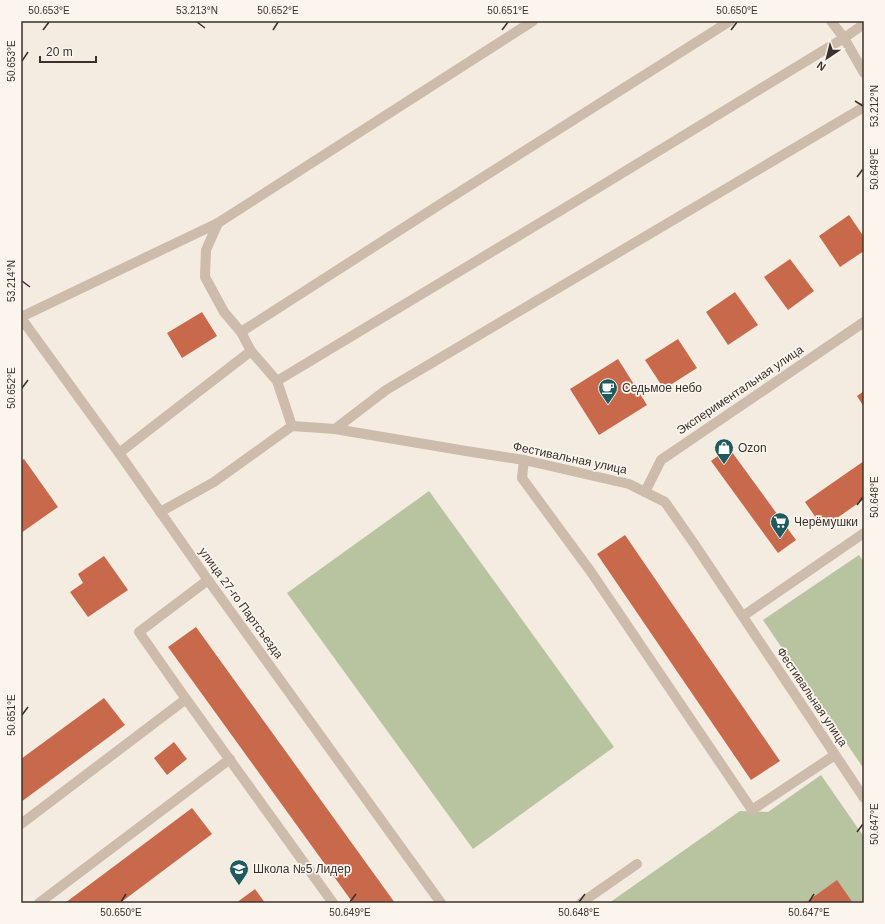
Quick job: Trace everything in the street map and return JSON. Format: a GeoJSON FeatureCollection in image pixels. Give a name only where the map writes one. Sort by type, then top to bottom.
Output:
{"type":"FeatureCollection","features":[{"type":"Feature","properties":{"kind":"street"},"geometry":{"type":"LineString","coordinates":[[21,317],[218,223],[533,21]]}},
{"type":"Feature","properties":{"kind":"street"},"geometry":{"type":"LineString","coordinates":[[241,332],[446,200],[730,21]]}},
{"type":"Feature","properties":{"kind":"street"},"geometry":{"type":"LineString","coordinates":[[831,21],[844,38],[864,72]]}},
{"type":"Feature","properties":{"kind":"street"},"geometry":{"type":"LineString","coordinates":[[277,381],[585,196],[844,38],[864,24]]}},
{"type":"Feature","properties":{"kind":"street"},"geometry":{"type":"LineString","coordinates":[[335,429],[386,390],[864,107]]}},
{"type":"Feature","properties":{"kind":"street"},"geometry":{"type":"LineString","coordinates":[[160,512],[214,482],[292,426],[277,381],[251,351],[241,332],[224,312],[205,277],[206,250],[218,223]]}},
{"type":"Feature","properties":{"kind":"street","name":"улица 27-го Партсъезда"},"geometry":{"type":"LineString","coordinates":[[21,317],[208,580],[441,903]]}},
{"type":"Feature","properties":{"kind":"street","name":"Экспериментальная улица"},"geometry":{"type":"LineString","coordinates":[[645,492],[661,460],[864,322]]}},
{"type":"Feature","properties":{"kind":"street"},"geometry":{"type":"LineString","coordinates":[[119,453],[251,351]]}},
{"type":"Feature","properties":{"kind":"street","name":"Фестивальная улица"},"geometry":{"type":"LineString","coordinates":[[292,426],[335,429],[466,452],[524,460],[629,484],[665,502],[864,798]]}},
{"type":"Feature","properties":{"kind":"street"},"geometry":{"type":"LineString","coordinates":[[524,460],[522,478],[591,572],[752,810],[836,756]]}},
{"type":"Feature","properties":{"kind":"street"},"geometry":{"type":"LineString","coordinates":[[743,616],[863,537]]}},
{"type":"Feature","properties":{"kind":"street"},"geometry":{"type":"LineString","coordinates":[[208,580],[139,632],[333,903]]}},
{"type":"Feature","properties":{"kind":"street"},"geometry":{"type":"LineString","coordinates":[[21,824],[186,699]]}},
{"type":"Feature","properties":{"kind":"street"},"geometry":{"type":"LineString","coordinates":[[39,903],[230,759]]}},
{"type":"Feature","properties":{"kind":"street"},"geometry":{"type":"LineString","coordinates":[[581,903],[637,864]]}},
{"type":"Feature","properties":{"kind":"green space"},"geometry":{"type":"Polygon","coordinates":[[[429,491],[614,747],[473,849],[287,593],[429,491]]]}},
{"type":"Feature","properties":{"kind":"green space"},"geometry":{"type":"Polygon","coordinates":[[[859,555],[864,562],[864,769],[763,620],[859,555]]]}},
{"type":"Feature","properties":{"kind":"green space"},"geometry":{"type":"Polygon","coordinates":[[[821,775],[864,837],[864,903],[609,903],[740,811],[768,812],[821,775]]]}},
{"type":"Feature","properties":{"kind":"building"},"geometry":{"type":"Polygon","coordinates":[[[849,215],[864,237],[864,251],[840,267],[819,236],[849,215]]]}},
{"type":"Feature","properties":{"kind":"building"},"geometry":{"type":"Polygon","coordinates":[[[790,259],[814,291],[788,310],[764,277],[790,259]]]}},
{"type":"Feature","properties":{"kind":"building"},"geometry":{"type":"Polygon","coordinates":[[[735,292],[758,325],[728,345],[706,312],[735,292]]]}},
{"type":"Feature","properties":{"kind":"building"},"geometry":{"type":"Polygon","coordinates":[[[202,312],[217,336],[182,358],[167,333],[202,312]]]}},
{"type":"Feature","properties":{"kind":"building"},"geometry":{"type":"Polygon","coordinates":[[[678,339],[697,368],[664,389],[645,360],[678,339]]]}},
{"type":"Feature","properties":{"kind":"building"},"geometry":{"type":"Polygon","coordinates":[[[618,359],[647,405],[599,435],[570,389],[618,359]]]}},
{"type":"Feature","properties":{"kind":"building"},"geometry":{"type":"Polygon","coordinates":[[[864,391],[864,407],[857,396],[864,391]]]}},
{"type":"Feature","properties":{"kind":"building"},"geometry":{"type":"Polygon","coordinates":[[[729,448],[796,540],[778,553],[711,461],[729,448]]]}},
{"type":"Feature","properties":{"kind":"building"},"geometry":{"type":"Polygon","coordinates":[[[24,459],[58,507],[21,533],[21,461],[24,459]]]}},
{"type":"Feature","properties":{"kind":"building"},"geometry":{"type":"Polygon","coordinates":[[[864,461],[864,499],[823,528],[805,502],[864,461]]]}},
{"type":"Feature","properties":{"kind":"building"},"geometry":{"type":"Polygon","coordinates":[[[625,535],[780,761],[751,780],[597,554],[625,535]]]}},
{"type":"Feature","properties":{"kind":"building"},"geometry":{"type":"Polygon","coordinates":[[[104,556],[128,590],[88,617],[70,592],[83,583],[78,574],[104,556]]]}},
{"type":"Feature","properties":{"kind":"building"},"geometry":{"type":"Polygon","coordinates":[[[196,627],[395,903],[353,903],[168,647],[196,627]]]}},
{"type":"Feature","properties":{"kind":"building"},"geometry":{"type":"Polygon","coordinates":[[[104,698],[125,725],[21,802],[21,759],[104,698]]]}},
{"type":"Feature","properties":{"kind":"building"},"geometry":{"type":"Polygon","coordinates":[[[174,742],[187,759],[167,775],[154,758],[174,742]]]}},
{"type":"Feature","properties":{"kind":"building"},"geometry":{"type":"Polygon","coordinates":[[[192,808],[212,834],[120,903],[65,903],[192,808]]]}},
{"type":"Feature","properties":{"kind":"building"},"geometry":{"type":"Polygon","coordinates":[[[837,880],[853,903],[805,903],[837,880]]]}},
{"type":"Feature","properties":{"kind":"building"},"geometry":{"type":"Polygon","coordinates":[[[255,889],[265,903],[236,903],[255,889]]]}},
{"type":"Feature","properties":{"kind":"place","name":"Седьмое небо"},"geometry":{"type":"Point","coordinates":[608,405]}},
{"type":"Feature","properties":{"kind":"place","name":"Ozon"},"geometry":{"type":"Point","coordinates":[724,465]}},
{"type":"Feature","properties":{"kind":"place","name":"Черёмушки"},"geometry":{"type":"Point","coordinates":[780,539]}},
{"type":"Feature","properties":{"kind":"place","name":"Школа №5 Лидер"},"geometry":{"type":"Point","coordinates":[239,886]}}]}
